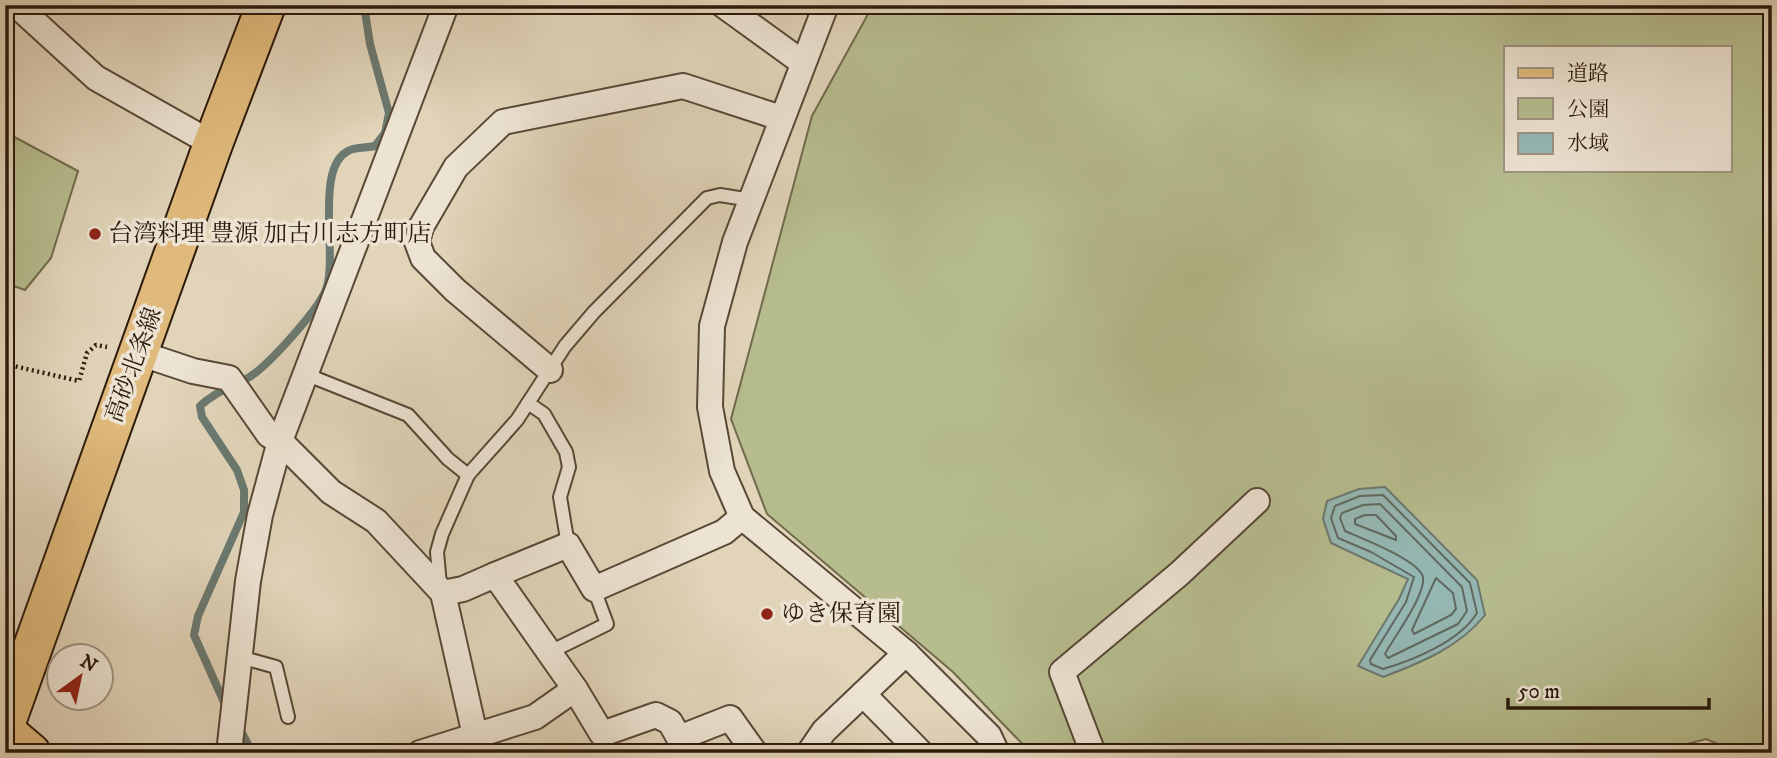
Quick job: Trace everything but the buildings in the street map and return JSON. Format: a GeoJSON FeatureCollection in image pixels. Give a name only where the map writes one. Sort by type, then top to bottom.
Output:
{"type":"FeatureCollection","features":[{"type":"Feature","properties":{"kind":"main road","name":"高砂北条線"},"geometry":{"type":"LineString","coordinates":[[5,725],[213,144],[266,5]]}},
{"type":"Feature","properties":{"kind":"main road"},"geometry":{"type":"LineString","coordinates":[[5,731],[32,753]]}},
{"type":"Feature","properties":{"kind":"street"},"geometry":{"type":"LineString","coordinates":[[16,5],[96,78],[213,144]]}},
{"type":"Feature","properties":{"kind":"street"},"geometry":{"type":"LineString","coordinates":[[230,743],[248,581],[260,515],[280,441],[446,5]]}},
{"type":"Feature","properties":{"kind":"street"},"geometry":{"type":"LineString","coordinates":[[723,5],[803,63]]}},
{"type":"Feature","properties":{"kind":"street"},"geometry":{"type":"LineString","coordinates":[[826,5],[735,242],[712,326],[710,407],[722,471],[742,517],[906,653],[989,736],[997,753]]}},
{"type":"Feature","properties":{"kind":"street"},"geometry":{"type":"LineString","coordinates":[[550,370],[455,290],[423,258],[417,242],[421,227],[456,167],[503,122],[683,86],[781,118]]}},
{"type":"Feature","properties":{"kind":"street"},"geometry":{"type":"LineString","coordinates":[[139,352],[193,371],[229,378],[269,435],[280,441],[331,492],[376,521],[443,593],[460,656],[477,745]]}},
{"type":"Feature","properties":{"kind":"street"},"geometry":{"type":"LineString","coordinates":[[1093,753],[1062,672],[1179,574],[1257,501]]}},
{"type":"Feature","properties":{"kind":"street"},"geometry":{"type":"LineString","coordinates":[[443,593],[463,589],[568,545],[594,590],[724,532],[742,517]]}},
{"type":"Feature","properties":{"kind":"street"},"geometry":{"type":"LineString","coordinates":[[495,575],[575,689],[603,743],[656,715],[670,722],[681,745],[730,718],[755,753]]}},
{"type":"Feature","properties":{"kind":"street"},"geometry":{"type":"LineString","coordinates":[[819,749],[863,694],[906,653]]}},
{"type":"Feature","properties":{"kind":"street"},"geometry":{"type":"LineString","coordinates":[[420,753],[477,745],[535,717],[575,689]]}},
{"type":"Feature","properties":{"kind":"street"},"geometry":{"type":"LineString","coordinates":[[863,694],[921,753]]}},
{"type":"Feature","properties":{"kind":"lane"},"geometry":{"type":"LineString","coordinates":[[443,593],[438,577],[437,552],[445,520],[468,475],[528,403],[594,312],[707,198],[720,195],[751,200]]}},
{"type":"Feature","properties":{"kind":"lane"},"geometry":{"type":"LineString","coordinates":[[305,374],[408,415],[448,459],[468,475]]}},
{"type":"Feature","properties":{"kind":"lane"},"geometry":{"type":"LineString","coordinates":[[528,403],[544,414],[566,452],[569,467],[560,497],[568,545]]}},
{"type":"Feature","properties":{"kind":"lane"},"geometry":{"type":"LineString","coordinates":[[550,652],[607,624],[594,590]]}},
{"type":"Feature","properties":{"kind":"lane"},"geometry":{"type":"LineString","coordinates":[[240,657],[276,667],[288,717]]}},
{"type":"Feature","properties":{"kind":"path"},"geometry":{"type":"LineString","coordinates":[[5,364],[79,381],[87,353],[96,345],[139,352]]}},
{"type":"Feature","properties":{"kind":"green space"},"geometry":{"type":"Polygon","coordinates":[[[873,5],[1772,5],[1772,751],[1740,753],[1706,739],[1653,753],[1031,753],[953,672],[767,514],[731,419],[812,116],[873,5]]]}},
{"type":"Feature","properties":{"kind":"green space"},"geometry":{"type":"Polygon","coordinates":[[[5,132],[78,171],[51,258],[25,290],[5,283],[5,132]]]}},
{"type":"Feature","properties":{"kind":"water"},"geometry":{"type":"Polygon","coordinates":[[[1385,487],[1477,580],[1485,615],[1451,645],[1425,660],[1383,677],[1358,666],[1399,599],[1408,579],[1331,543],[1323,519],[1327,501],[1359,489],[1385,487]]]}},
{"type":"Feature","properties":{"kind":"waterway"},"geometry":{"type":"LineString","coordinates":[[228,711],[194,635],[198,616],[244,512],[244,490],[237,470],[202,417],[200,406],[216,394],[246,379],[265,364],[301,326],[325,292],[329,277],[329,194],[332,174],[339,159],[350,150],[375,146],[385,133],[389,113],[370,44],[364,5]]}},
{"type":"Feature","properties":{"kind":"waterway"},"geometry":{"type":"LineString","coordinates":[[237,724],[253,753]]}},
{"type":"Feature","properties":{"kind":"place","name":"台湾料理 豊源 加古川志方町店"},"geometry":{"type":"Point","coordinates":[95,234]}},
{"type":"Feature","properties":{"kind":"place","name":"ゆき保育園"},"geometry":{"type":"Point","coordinates":[767,614]}}]}
